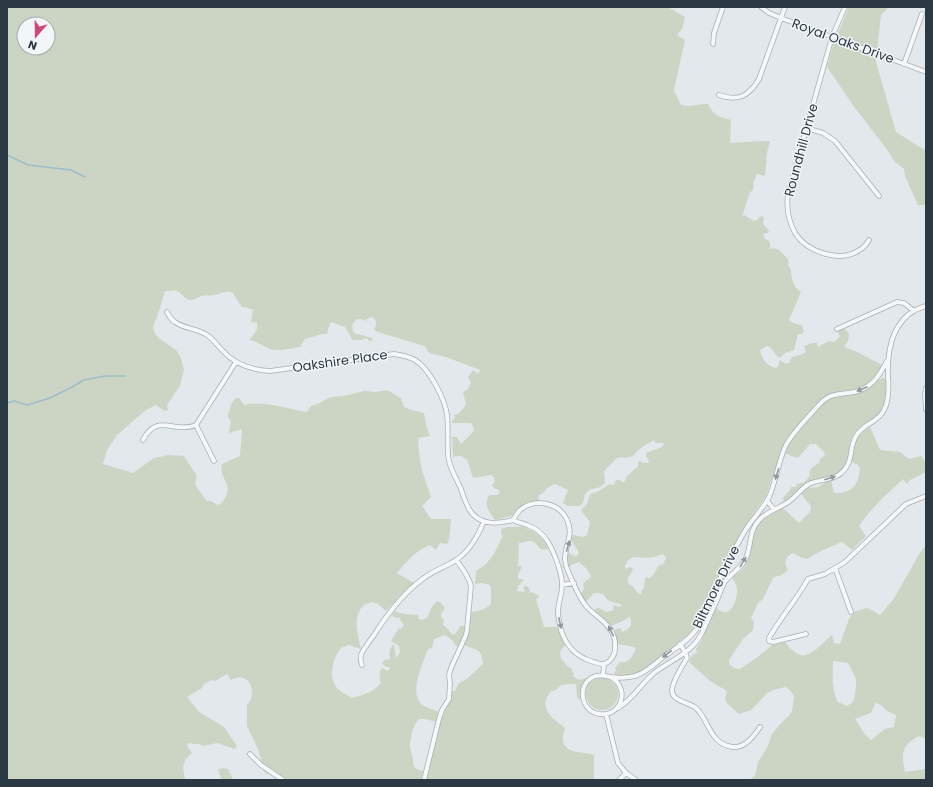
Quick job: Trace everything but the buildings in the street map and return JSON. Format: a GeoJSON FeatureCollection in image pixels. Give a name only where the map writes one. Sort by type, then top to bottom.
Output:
{"type":"FeatureCollection","features":[{"type":"Feature","properties":{"kind":"street"},"geometry":{"type":"LineString","coordinates":[[713,44],[714,33],[723,7]]}},
{"type":"Feature","properties":{"kind":"street","name":"Royal Oaks Drive"},"geometry":{"type":"LineString","coordinates":[[761,7],[769,13],[781,18],[926,72]]}},
{"type":"Feature","properties":{"kind":"street"},"geometry":{"type":"LineString","coordinates":[[719,95],[731,99],[736,98],[749,92],[754,86],[785,7]]}},
{"type":"Feature","properties":{"kind":"street","name":"Roundhill Drive"},"geometry":{"type":"LineString","coordinates":[[845,7],[832,37],[788,194],[787,210],[788,218],[796,234],[812,248],[825,254],[834,256],[856,252],[863,248],[870,240]]}},
{"type":"Feature","properties":{"kind":"street"},"geometry":{"type":"LineString","coordinates":[[904,64],[922,14]]}},
{"type":"Feature","properties":{"kind":"street"},"geometry":{"type":"LineString","coordinates":[[806,128],[823,134],[835,141],[879,196]]}},
{"type":"Feature","properties":{"kind":"street"},"geometry":{"type":"LineString","coordinates":[[837,329],[897,302],[904,303],[914,311]]}},
{"type":"Feature","properties":{"kind":"street","name":"Biltmore Drive"},"geometry":{"type":"LineString","coordinates":[[606,714],[612,712],[628,701],[655,672],[685,652],[700,638],[724,583],[739,569],[744,561],[754,526],[761,518],[790,500],[807,485],[837,476],[846,467],[850,460],[852,445],[859,431],[878,418],[885,409],[888,389],[888,361],[890,343],[894,334],[899,326],[914,311],[926,306]]}},
{"type":"Feature","properties":{"kind":"street","name":"Oakshire Place"},"geometry":{"type":"LineString","coordinates":[[166,312],[174,322],[208,335],[236,362],[253,369],[270,371],[394,354],[407,356],[416,360],[427,372],[443,400],[448,422],[450,462],[469,509],[476,517],[484,521]]}},
{"type":"Feature","properties":{"kind":"street","name":"Biltmore Drive"},"geometry":{"type":"LineString","coordinates":[[603,675],[611,677],[625,677],[639,674],[648,669],[695,632],[743,534],[767,500],[786,446],[792,436],[827,398],[833,395],[859,391],[871,384],[880,374],[888,361]]}},
{"type":"Feature","properties":{"kind":"street"},"geometry":{"type":"LineString","coordinates":[[143,440],[150,430],[159,426],[166,425],[180,428],[196,426],[236,362]]}},
{"type":"Feature","properties":{"kind":"street"},"geometry":{"type":"LineString","coordinates":[[926,388],[926,410]]}},
{"type":"Feature","properties":{"kind":"street"},"geometry":{"type":"LineString","coordinates":[[196,426],[214,461]]}},
{"type":"Feature","properties":{"kind":"street"},"geometry":{"type":"LineString","coordinates":[[806,634],[773,642],[769,641],[769,638],[778,622],[808,579],[825,574],[848,560],[906,504],[926,496]]}},
{"type":"Feature","properties":{"kind":"street"},"geometry":{"type":"LineString","coordinates":[[767,500],[774,509]]}},
{"type":"Feature","properties":{"kind":"street"},"geometry":{"type":"LineString","coordinates":[[362,664],[361,655],[389,613],[399,601],[424,578],[456,560],[466,552],[479,534],[484,521],[493,524],[513,520],[532,527],[545,538],[560,570],[562,575],[562,585],[558,603],[558,613],[564,639],[574,652],[581,657],[604,664],[611,659],[616,648],[614,636],[607,624],[585,604],[568,571],[565,562],[570,528],[567,520],[560,510],[548,503],[534,503],[517,513],[513,520]]}},
{"type":"Feature","properties":{"kind":"street"},"geometry":{"type":"LineString","coordinates":[[424,780],[439,719],[442,710],[449,699],[450,668],[466,635],[467,629],[471,586],[470,580],[456,560]]}},
{"type":"Feature","properties":{"kind":"street"},"geometry":{"type":"LineString","coordinates":[[835,568],[852,612]]}},
{"type":"Feature","properties":{"kind":"street"},"geometry":{"type":"LineString","coordinates":[[562,585],[574,583]]}},
{"type":"Feature","properties":{"kind":"street"},"geometry":{"type":"LineString","coordinates":[[680,644],[687,658],[674,682],[672,692],[676,698],[690,704],[698,710],[717,740],[726,745],[739,747],[747,743],[760,727]]}},
{"type":"Feature","properties":{"kind":"street"},"geometry":{"type":"LineString","coordinates":[[604,664],[603,675],[593,677],[586,684],[583,698],[585,704],[591,711],[606,714],[616,760],[626,774],[636,780]]}},
{"type":"Feature","properties":{"kind":"street"},"geometry":{"type":"LineString","coordinates":[[611,677],[619,684],[622,690],[622,700],[616,709]]}},
{"type":"Feature","properties":{"kind":"street"},"geometry":{"type":"LineString","coordinates":[[250,754],[261,765],[283,780]]}},
{"type":"Feature","properties":{"kind":"street"},"geometry":{"type":"LineString","coordinates":[[619,780],[626,774]]}},
{"type":"Feature","properties":{"kind":"green space"},"geometry":{"type":"Polygon","coordinates":[[[7,7],[668,7],[685,17],[682,29],[677,35],[685,40],[674,90],[680,104],[690,106],[708,104],[717,115],[731,120],[730,143],[770,141],[767,153],[765,176],[757,174],[753,183],[754,186],[750,192],[742,216],[744,215],[754,221],[761,216],[764,217],[763,224],[769,231],[763,236],[770,243],[770,249],[778,249],[788,259],[788,265],[791,269],[793,282],[796,288],[801,292],[789,320],[802,325],[804,332],[802,334],[798,334],[794,350],[785,353],[780,358],[770,347],[767,346],[760,350],[763,359],[767,364],[776,368],[779,365],[780,360],[784,363],[789,363],[792,357],[806,352],[804,346],[817,343],[818,347],[829,341],[835,342],[840,336],[838,333],[839,330],[842,328],[847,331],[849,335],[848,341],[844,347],[882,365],[877,373],[862,387],[842,391],[823,398],[788,437],[781,452],[774,477],[772,478],[766,496],[741,532],[702,608],[701,614],[693,631],[647,668],[631,674],[614,674],[616,670],[615,668],[620,662],[628,661],[636,648],[617,644],[615,630],[619,628],[622,632],[627,630],[631,626],[631,620],[629,616],[627,619],[611,626],[594,611],[599,608],[607,612],[614,610],[614,605],[619,607],[622,605],[612,602],[604,595],[599,593],[594,593],[586,602],[581,594],[584,589],[583,583],[591,577],[589,572],[579,562],[567,567],[568,553],[577,556],[579,552],[571,540],[573,535],[584,537],[587,535],[590,522],[581,510],[587,504],[590,494],[599,491],[610,484],[615,484],[616,480],[620,480],[622,482],[625,481],[626,477],[638,466],[638,462],[648,463],[649,461],[646,453],[662,447],[664,444],[663,443],[656,443],[654,440],[645,445],[633,456],[626,458],[619,457],[616,459],[604,472],[605,483],[600,487],[587,492],[583,503],[580,506],[568,506],[563,503],[568,490],[555,484],[547,488],[538,496],[539,501],[527,504],[511,516],[495,520],[487,505],[489,495],[497,495],[500,492],[492,485],[495,481],[494,477],[491,475],[473,478],[467,459],[466,460],[460,456],[453,457],[452,437],[457,437],[461,444],[474,431],[471,423],[452,423],[452,421],[455,418],[454,415],[458,414],[466,405],[463,392],[467,390],[471,383],[468,377],[473,370],[478,374],[480,370],[446,357],[429,353],[425,346],[378,332],[374,330],[376,321],[371,317],[366,321],[363,319],[357,320],[352,326],[354,333],[372,338],[373,340],[370,341],[366,338],[362,340],[353,340],[345,327],[331,322],[327,334],[305,339],[300,347],[282,350],[270,349],[257,342],[249,340],[257,328],[257,323],[251,322],[253,310],[242,307],[233,293],[226,292],[202,296],[190,300],[177,291],[165,291],[153,327],[155,334],[176,350],[180,356],[184,369],[180,386],[167,405],[168,410],[165,411],[156,405],[146,410],[117,435],[107,450],[103,464],[133,473],[154,458],[169,455],[184,456],[197,476],[195,484],[197,488],[207,501],[211,501],[218,505],[224,500],[228,489],[221,469],[222,464],[240,456],[242,429],[229,433],[231,421],[228,418],[228,414],[232,403],[236,398],[239,398],[244,405],[267,404],[307,412],[311,406],[330,397],[344,396],[364,391],[376,392],[387,390],[401,398],[404,407],[424,413],[430,436],[418,438],[419,452],[422,471],[431,497],[422,506],[431,519],[451,519],[449,540],[447,544],[440,543],[436,550],[430,545],[425,547],[416,553],[404,565],[397,573],[414,583],[386,611],[378,604],[372,602],[363,606],[360,610],[357,621],[357,633],[361,649],[349,645],[341,648],[335,657],[332,672],[333,681],[338,689],[352,698],[368,693],[381,683],[381,669],[382,668],[388,671],[390,668],[382,663],[385,660],[390,659],[390,650],[394,644],[396,658],[400,653],[399,646],[391,641],[399,628],[401,629],[404,625],[400,618],[392,615],[395,611],[403,614],[418,615],[419,619],[421,620],[427,618],[432,607],[438,601],[445,608],[441,614],[441,617],[444,620],[443,625],[453,635],[460,626],[465,626],[463,637],[458,646],[456,646],[452,640],[445,635],[434,639],[432,648],[428,649],[420,670],[416,687],[419,701],[424,706],[439,712],[436,722],[420,719],[415,724],[412,732],[410,748],[413,764],[418,770],[423,771],[421,780],[277,780],[262,769],[265,766],[262,763],[258,749],[247,726],[247,704],[251,698],[251,687],[246,680],[237,678],[231,680],[227,674],[215,681],[211,680],[204,684],[202,688],[187,697],[199,712],[224,727],[237,746],[235,749],[217,743],[203,746],[188,743],[187,746],[192,753],[185,760],[183,767],[185,780],[7,780],[7,7]],[[662,554],[652,558],[631,558],[627,562],[625,569],[631,567],[633,570],[628,578],[628,583],[639,594],[641,594],[644,588],[646,577],[650,578],[654,574],[658,566],[663,564],[666,558],[662,554]]]}},
{"type":"Feature","properties":{"kind":"green space"},"geometry":{"type":"Polygon","coordinates":[[[849,7],[889,7],[881,15],[876,62],[896,132],[926,151],[926,205],[918,205],[905,176],[904,169],[895,162],[827,67],[834,43],[836,43],[839,31],[849,7]]]}},
{"type":"Feature","properties":{"kind":"green space"},"geometry":{"type":"Polygon","coordinates":[[[884,378],[887,382],[886,399],[882,411],[861,427],[852,437],[848,460],[843,469],[835,475],[809,482],[784,503],[783,498],[791,487],[796,487],[797,484],[807,480],[813,467],[820,462],[819,460],[825,455],[816,444],[810,444],[798,458],[794,457],[785,453],[790,442],[820,407],[828,400],[835,397],[862,392],[884,378]]]}},
{"type":"Feature","properties":{"kind":"green space"},"geometry":{"type":"Polygon","coordinates":[[[870,427],[880,450],[900,452],[909,459],[921,456],[926,463],[926,472],[910,480],[907,484],[903,479],[874,507],[859,526],[866,536],[852,550],[842,542],[807,559],[793,553],[789,556],[786,560],[786,567],[788,570],[780,576],[773,578],[763,599],[758,603],[751,618],[754,622],[753,630],[743,639],[729,660],[729,664],[734,668],[740,669],[772,645],[785,642],[792,650],[803,655],[814,651],[832,635],[834,643],[840,644],[849,619],[854,612],[867,608],[880,615],[893,600],[921,551],[926,545],[926,739],[919,736],[913,739],[904,751],[903,760],[905,772],[926,769],[926,780],[750,780],[755,775],[758,762],[767,748],[772,734],[792,711],[794,696],[790,690],[785,687],[774,690],[767,693],[751,710],[739,714],[727,703],[725,699],[727,691],[710,681],[689,662],[692,655],[697,653],[696,649],[702,640],[716,608],[723,612],[727,612],[734,605],[737,592],[732,577],[742,570],[747,562],[752,536],[759,522],[765,516],[782,507],[799,523],[810,512],[811,506],[801,494],[807,488],[818,487],[831,480],[834,493],[849,491],[852,489],[858,480],[860,468],[857,464],[851,462],[856,442],[870,427]],[[833,661],[834,692],[838,702],[847,706],[853,702],[855,696],[856,679],[848,663],[833,661]],[[875,703],[871,713],[855,719],[864,733],[871,740],[885,729],[894,727],[896,715],[887,711],[881,705],[875,703]]]}},
{"type":"Feature","properties":{"kind":"green space"},"geometry":{"type":"Polygon","coordinates":[[[520,526],[537,534],[546,544],[548,549],[544,550],[530,541],[519,543],[518,566],[522,566],[518,579],[524,580],[518,586],[517,591],[525,592],[523,587],[527,586],[530,590],[529,593],[532,592],[539,596],[536,599],[544,627],[557,627],[565,645],[560,652],[561,659],[571,668],[574,674],[573,676],[579,680],[587,679],[579,700],[577,697],[576,684],[562,685],[551,691],[545,703],[546,708],[551,716],[565,728],[563,739],[568,749],[571,751],[594,755],[594,779],[426,780],[441,718],[450,701],[452,691],[455,691],[458,684],[468,678],[483,664],[480,652],[478,650],[464,645],[469,633],[471,612],[482,610],[491,604],[490,585],[482,583],[475,584],[476,571],[486,564],[494,554],[502,537],[501,529],[520,526]]]}},
{"type":"Feature","properties":{"kind":"green space"},"geometry":{"type":"Polygon","coordinates":[[[599,678],[605,678],[614,682],[618,694],[614,706],[605,710],[599,710],[590,706],[586,697],[586,691],[590,682],[599,678]]]}},
{"type":"Feature","properties":{"kind":"green space"},"geometry":{"type":"Polygon","coordinates":[[[222,768],[228,769],[233,780],[222,780],[218,770],[222,768]]]}},
{"type":"Feature","properties":{"kind":"waterway"},"geometry":{"type":"LineString","coordinates":[[7,155],[28,165],[71,170],[85,177]]}},
{"type":"Feature","properties":{"kind":"waterway"},"geometry":{"type":"LineString","coordinates":[[7,403],[14,401],[27,405],[50,398],[84,380],[105,376],[125,376]]}}]}
